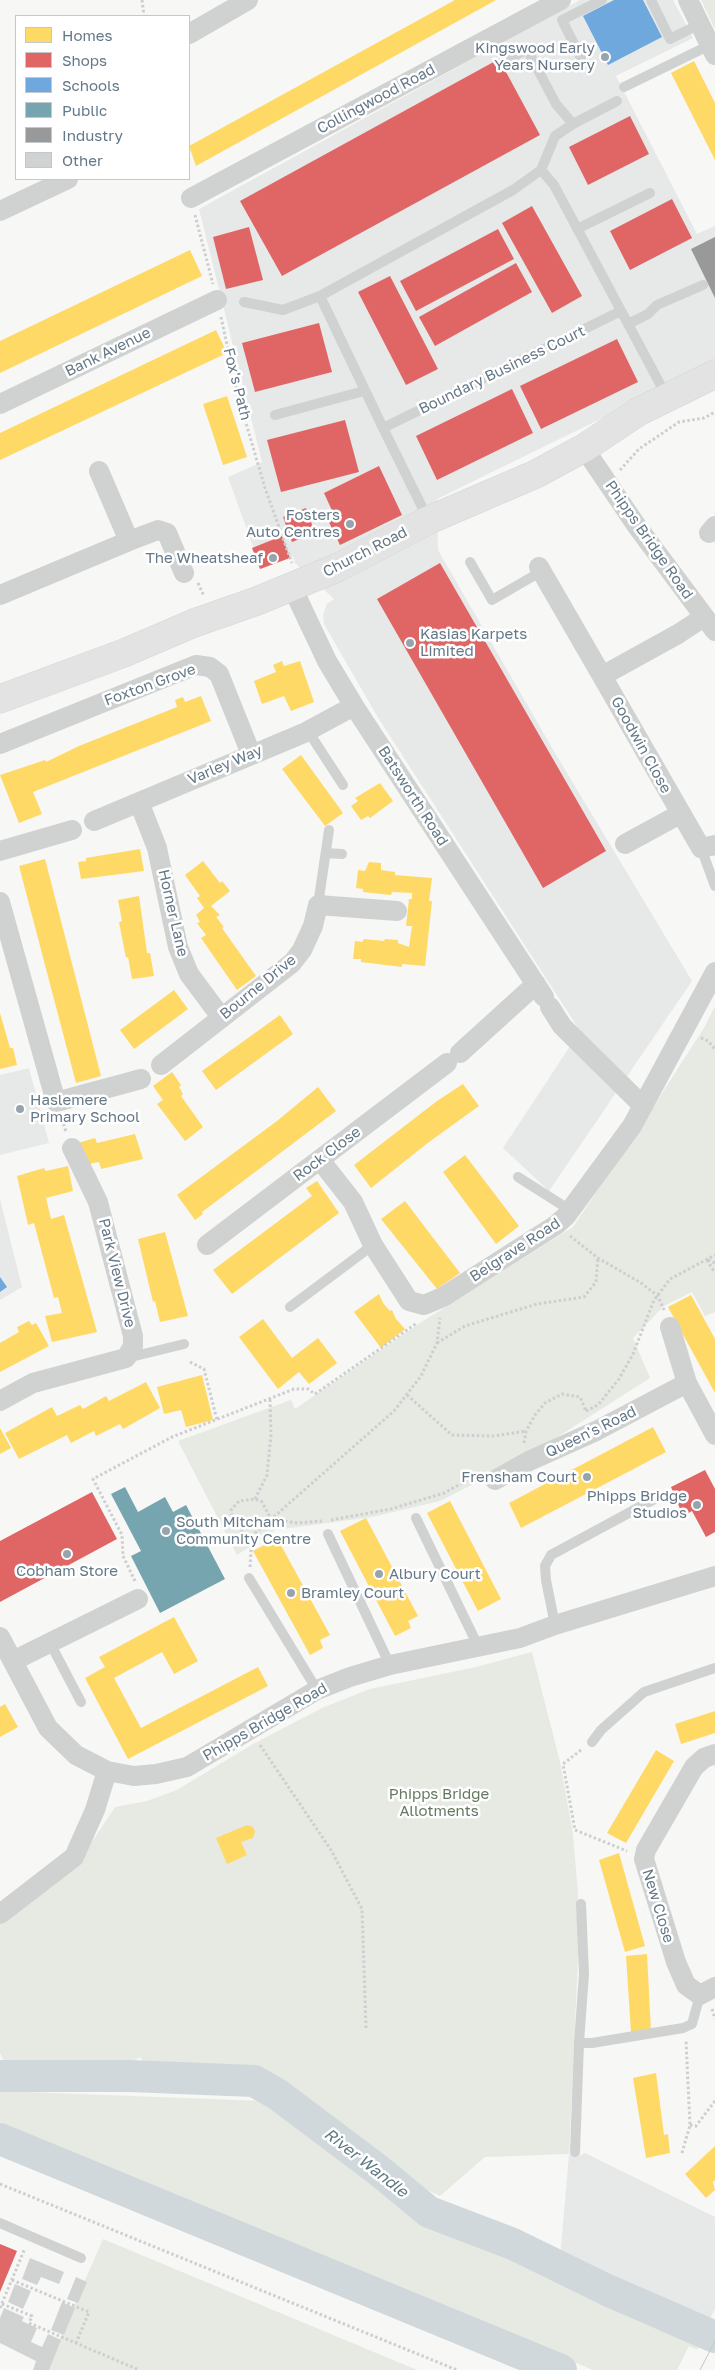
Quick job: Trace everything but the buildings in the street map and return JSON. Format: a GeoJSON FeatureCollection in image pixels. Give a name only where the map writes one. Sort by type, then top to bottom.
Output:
{"type":"FeatureCollection","features":[{"type":"Feature","properties":{"kind":"street"},"geometry":{"type":"LineString","coordinates":[[190,33],[248,0]]}},
{"type":"Feature","properties":{"kind":"street","name":"Collingwood Road"},"geometry":{"type":"LineString","coordinates":[[191,198],[561,0]]}},
{"type":"Feature","properties":{"kind":"street"},"geometry":{"type":"LineString","coordinates":[[688,0],[712,50]]}},
{"type":"Feature","properties":{"kind":"street"},"geometry":{"type":"LineString","coordinates":[[0,211],[66,180]]}},
{"type":"Feature","properties":{"kind":"street","name":"Bank Avenue"},"geometry":{"type":"LineString","coordinates":[[0,404],[217,300]]}},
{"type":"Feature","properties":{"kind":"street","name":"Church Road"},"geometry":{"type":"LineString","coordinates":[[0,699],[124,653],[212,616],[292,588],[377,548],[390,538],[527,478],[584,448],[638,412],[715,374]]}},
{"type":"Feature","properties":{"kind":"street","name":"Phipps Bridge Road"},"geometry":{"type":"LineString","coordinates":[[584,448],[636,525],[709,624]]}},
{"type":"Feature","properties":{"kind":"street"},"geometry":{"type":"LineString","coordinates":[[99,471],[129,541]]}},
{"type":"Feature","properties":{"kind":"street"},"geometry":{"type":"LineString","coordinates":[[0,595],[158,530],[167,533],[184,573]]}},
{"type":"Feature","properties":{"kind":"street","name":"Goodwin Close"},"geometry":{"type":"LineString","coordinates":[[540,569],[680,814],[708,846]]}},
{"type":"Feature","properties":{"kind":"street","name":"Batsworth Road"},"geometry":{"type":"LineString","coordinates":[[292,588],[327,661],[354,706],[562,1026],[643,1106]]}},
{"type":"Feature","properties":{"kind":"street"},"geometry":{"type":"LineString","coordinates":[[602,676],[678,634],[709,624]]}},
{"type":"Feature","properties":{"kind":"street","name":"Foxton Grove"},"geometry":{"type":"LineString","coordinates":[[0,744],[196,665],[210,667],[218,674],[251,754]]}},
{"type":"Feature","properties":{"kind":"street","name":"Varley Way"},"geometry":{"type":"LineString","coordinates":[[94,821],[308,731],[354,706]]}},
{"type":"Feature","properties":{"kind":"street","name":"Horner Lane"},"geometry":{"type":"LineString","coordinates":[[139,802],[157,848],[178,947],[189,974],[220,1017]]}},
{"type":"Feature","properties":{"kind":"street"},"geometry":{"type":"LineString","coordinates":[[625,844],[680,814]]}},
{"type":"Feature","properties":{"kind":"street"},"geometry":{"type":"LineString","coordinates":[[0,851],[72,830]]}},
{"type":"Feature","properties":{"kind":"street"},"geometry":{"type":"LineString","coordinates":[[0,902],[56,1102],[141,1080]]}},
{"type":"Feature","properties":{"kind":"street"},"geometry":{"type":"LineString","coordinates":[[318,905],[397,911]]}},
{"type":"Feature","properties":{"kind":"street","name":"Bourne Drive"},"geometry":{"type":"LineString","coordinates":[[161,1065],[220,1017],[292,963],[302,950],[313,926],[318,905]]}},
{"type":"Feature","properties":{"kind":"street","name":"Belgrave Road"},"geometry":{"type":"LineString","coordinates":[[424,1305],[443,1297],[556,1225],[570,1210],[632,1126],[715,972]]}},
{"type":"Feature","properties":{"kind":"street","name":"Rock Close"},"geometry":{"type":"LineString","coordinates":[[207,1245],[454,1058],[543,996]]}},
{"type":"Feature","properties":{"kind":"street","name":"Park View Drive"},"geometry":{"type":"LineString","coordinates":[[72,1148],[98,1202],[133,1336],[133,1346],[126,1358]]}},
{"type":"Feature","properties":{"kind":"street"},"geometry":{"type":"LineString","coordinates":[[320,1160],[353,1202],[373,1245],[410,1301],[424,1305]]}},
{"type":"Feature","properties":{"kind":"street"},"geometry":{"type":"LineString","coordinates":[[670,1327],[687,1383],[715,1435]]}},
{"type":"Feature","properties":{"kind":"street"},"geometry":{"type":"LineString","coordinates":[[0,1401],[33,1383],[126,1358]]}},
{"type":"Feature","properties":{"kind":"street","name":"Queen's Road"},"geometry":{"type":"LineString","coordinates":[[490,1476],[596,1431],[687,1383]]}},
{"type":"Feature","properties":{"kind":"street","name":"Phipps Bridge Road"},"geometry":{"type":"LineString","coordinates":[[107,1771],[141,1775],[187,1767],[317,1690],[390,1666],[520,1638],[715,1576]]}},
{"type":"Feature","properties":{"kind":"street"},"geometry":{"type":"LineString","coordinates":[[13,1661],[138,1599]]}},
{"type":"Feature","properties":{"kind":"street"},"geometry":{"type":"LineString","coordinates":[[0,1637],[48,1728],[76,1755],[107,1771],[94,1810],[74,1857],[0,1914]]}},
{"type":"Feature","properties":{"kind":"street","name":"New Close"},"geometry":{"type":"LineString","coordinates":[[708,1991],[686,1985],[676,1962],[644,1859],[645,1853],[694,1767],[704,1758],[715,1754]]}},
{"type":"Feature","properties":{"kind":"lane"},"geometry":{"type":"LineString","coordinates":[[580,58],[562,20],[602,0]]}},
{"type":"Feature","properties":{"kind":"lane"},"geometry":{"type":"LineString","coordinates":[[651,0],[670,39],[700,24]]}},
{"type":"Feature","properties":{"kind":"lane"},"geometry":{"type":"LineString","coordinates":[[507,60],[527,49],[556,104],[573,124]]}},
{"type":"Feature","properties":{"kind":"lane"},"geometry":{"type":"LineString","coordinates":[[624,87],[712,50]]}},
{"type":"Feature","properties":{"kind":"lane"},"geometry":{"type":"LineString","coordinates":[[244,302],[283,310],[320,296],[513,190],[541,170],[555,136],[573,124],[617,101]]}},
{"type":"Feature","properties":{"kind":"lane"},"geometry":{"type":"LineString","coordinates":[[541,170],[554,185],[668,397]]}},
{"type":"Feature","properties":{"kind":"lane"},"geometry":{"type":"LineString","coordinates":[[576,229],[650,193]]}},
{"type":"Feature","properties":{"kind":"lane"},"geometry":{"type":"LineString","coordinates":[[628,324],[648,314],[657,305],[703,285]]}},
{"type":"Feature","properties":{"kind":"lane"},"geometry":{"type":"LineString","coordinates":[[320,296],[364,391],[429,520]]}},
{"type":"Feature","properties":{"kind":"lane","name":"Boundary Business Court"},"geometry":{"type":"LineString","coordinates":[[383,428],[621,311]]}},
{"type":"Feature","properties":{"kind":"lane"},"geometry":{"type":"LineString","coordinates":[[275,415],[364,391]]}},
{"type":"Feature","properties":{"kind":"lane"},"geometry":{"type":"LineString","coordinates":[[470,562],[492,600],[540,569]]}},
{"type":"Feature","properties":{"kind":"lane"},"geometry":{"type":"LineString","coordinates":[[308,731],[343,785]]}},
{"type":"Feature","properties":{"kind":"lane"},"geometry":{"type":"LineString","coordinates":[[318,905],[329,830]]}},
{"type":"Feature","properties":{"kind":"lane"},"geometry":{"type":"LineString","coordinates":[[708,846],[707,858],[715,886]]}},
{"type":"Feature","properties":{"kind":"lane"},"geometry":{"type":"LineString","coordinates":[[326,852],[342,854]]}},
{"type":"Feature","properties":{"kind":"lane"},"geometry":{"type":"LineString","coordinates":[[518,1177],[570,1210]]}},
{"type":"Feature","properties":{"kind":"lane"},"geometry":{"type":"LineString","coordinates":[[290,1307],[373,1245]]}},
{"type":"Feature","properties":{"kind":"lane"},"geometry":{"type":"LineString","coordinates":[[126,1358],[184,1344]]}},
{"type":"Feature","properties":{"kind":"lane"},"geometry":{"type":"LineString","coordinates":[[556,1625],[546,1580],[545,1566],[551,1555],[660,1496]]}},
{"type":"Feature","properties":{"kind":"lane"},"geometry":{"type":"LineString","coordinates":[[416,1518],[479,1648]]}},
{"type":"Feature","properties":{"kind":"lane"},"geometry":{"type":"LineString","coordinates":[[328,1534],[390,1666]]}},
{"type":"Feature","properties":{"kind":"lane"},"geometry":{"type":"LineString","coordinates":[[249,1578],[317,1690]]}},
{"type":"Feature","properties":{"kind":"lane"},"geometry":{"type":"LineString","coordinates":[[50,1643],[81,1702]]}},
{"type":"Feature","properties":{"kind":"lane"},"geometry":{"type":"LineString","coordinates":[[592,1742],[601,1730],[644,1692],[715,1668]]}},
{"type":"Feature","properties":{"kind":"lane"},"geometry":{"type":"LineString","coordinates":[[575,2152],[579,2043],[584,1974],[581,1904]]}},
{"type":"Feature","properties":{"kind":"lane"},"geometry":{"type":"LineString","coordinates":[[579,2043],[592,2044],[683,2028],[692,2024],[708,1991]]}},
{"type":"Feature","properties":{"kind":"lane"},"geometry":{"type":"LineString","coordinates":[[0,2223],[81,2258]]}},
{"type":"Feature","properties":{"kind":"path"},"geometry":{"type":"LineString","coordinates":[[142,0],[144,15]]}},
{"type":"Feature","properties":{"kind":"path","name":"Fox's Path"},"geometry":{"type":"LineString","coordinates":[[191,198],[217,300],[238,396],[265,488],[295,573],[292,588]]}},
{"type":"Feature","properties":{"kind":"path"},"geometry":{"type":"LineString","coordinates":[[616,473],[626,466],[639,449],[679,422],[704,418],[715,412]]}},
{"type":"Feature","properties":{"kind":"path"},"geometry":{"type":"LineString","coordinates":[[184,573],[194,574],[212,616]]}},
{"type":"Feature","properties":{"kind":"path"},"geometry":{"type":"LineString","coordinates":[[56,1102],[72,1148]]}},
{"type":"Feature","properties":{"kind":"path"},"geometry":{"type":"LineString","coordinates":[[556,1225],[598,1258],[641,1283],[658,1296]]}},
{"type":"Feature","properties":{"kind":"path"},"geometry":{"type":"LineString","coordinates":[[586,1411],[598,1405],[619,1379],[633,1354],[654,1300],[670,1279],[715,1255]]}},
{"type":"Feature","properties":{"kind":"path"},"geometry":{"type":"LineString","coordinates":[[437,1343],[465,1326],[537,1304],[584,1297],[596,1282],[598,1258]]}},
{"type":"Feature","properties":{"kind":"path"},"geometry":{"type":"LineString","coordinates":[[707,1260],[715,1263]]}},
{"type":"Feature","properties":{"kind":"path"},"geometry":{"type":"LineString","coordinates":[[707,1260],[715,1273]]}},
{"type":"Feature","properties":{"kind":"path"},"geometry":{"type":"LineString","coordinates":[[249,1578],[252,1536],[394,1411],[421,1376],[437,1343],[443,1297]]}},
{"type":"Feature","properties":{"kind":"path"},"geometry":{"type":"LineString","coordinates":[[138,1599],[143,1596],[122,1556],[122,1535],[93,1479],[172,1437],[294,1389],[308,1389],[315,1394],[425,1317],[424,1305]]}},
{"type":"Feature","properties":{"kind":"path"},"geometry":{"type":"LineString","coordinates":[[190,1362],[204,1369],[217,1420]]}},
{"type":"Feature","properties":{"kind":"path"},"geometry":{"type":"LineString","coordinates":[[529,1461],[524,1453],[526,1431],[535,1415],[545,1403],[562,1394],[580,1397]]}},
{"type":"Feature","properties":{"kind":"path"},"geometry":{"type":"LineString","coordinates":[[406,1395],[452,1435],[494,1436],[526,1431]]}},
{"type":"Feature","properties":{"kind":"path"},"geometry":{"type":"LineString","coordinates":[[254,1499],[267,1475],[271,1435],[270,1399]]}},
{"type":"Feature","properties":{"kind":"path"},"geometry":{"type":"LineString","coordinates":[[271,1519],[297,1522],[337,1520],[391,1509],[444,1493],[490,1476]]}},
{"type":"Feature","properties":{"kind":"path"},"geometry":{"type":"LineString","coordinates":[[252,1536],[241,1530],[234,1522],[231,1510],[239,1501],[254,1499],[262,1502],[271,1519]]}},
{"type":"Feature","properties":{"kind":"path"},"geometry":{"type":"LineString","coordinates":[[250,1729],[331,1850],[362,1909],[366,2028]]}},
{"type":"Feature","properties":{"kind":"path"},"geometry":{"type":"LineString","coordinates":[[592,1742],[563,1764],[575,1830],[627,1851],[645,1853]]}},
{"type":"Feature","properties":{"kind":"path"},"geometry":{"type":"LineString","coordinates":[[682,2153],[690,2125],[686,2069],[688,2046],[683,2028]]}},
{"type":"Feature","properties":{"kind":"path"},"geometry":{"type":"LineString","coordinates":[[690,2125],[696,2126],[715,2102]]}},
{"type":"Feature","properties":{"kind":"path"},"geometry":{"type":"LineString","coordinates":[[0,2184],[457,2370]]}},
{"type":"Feature","properties":{"kind":"path"},"geometry":{"type":"LineString","coordinates":[[30,2236],[1,2306],[32,2316],[29,2323],[139,2370]]}},
{"type":"Feature","properties":{"kind":"path"},"geometry":{"type":"LineString","coordinates":[[12,2280],[89,2312],[76,2343]]}},
{"type":"Feature","properties":{"kind":"shaded area"},"geometry":{"type":"Polygon","coordinates":[[[580,0],[673,0],[693,38],[616,76],[697,234],[715,226],[715,363],[437,499],[438,550],[555,753],[692,981],[549,1191],[503,1148],[580,1031],[377,716],[324,624],[323,615],[327,604],[334,599],[295,563],[293,556],[261,569],[228,477],[262,462],[199,209],[580,0]]]}},
{"type":"Feature","properties":{"kind":"shaded area","name":"Haslemere Primary School"},"geometry":{"type":"Polygon","coordinates":[[[29,1068],[49,1143],[0,1155],[0,1075],[29,1068]]]}},
{"type":"Feature","properties":{"kind":"shaded area"},"geometry":{"type":"Polygon","coordinates":[[[0,1199],[22,1287],[0,1300],[0,1199]]]}},
{"type":"Feature","properties":{"kind":"shaded area"},"geometry":{"type":"Polygon","coordinates":[[[585,2153],[715,2217],[715,2309],[706,2326],[691,2322],[560,2258],[569,2154],[577,2157],[585,2153]]]}},
{"type":"Feature","properties":{"kind":"green space"},"geometry":{"type":"Polygon","coordinates":[[[701,0],[715,0],[715,29],[701,0]]]}},
{"type":"Feature","properties":{"kind":"green space"},"geometry":{"type":"Polygon","coordinates":[[[715,1006],[715,1312],[705,1316],[692,1292],[664,1306],[633,1338],[650,1378],[523,1459],[440,1501],[372,1517],[275,1530],[237,1555],[178,1441],[291,1400],[295,1409],[420,1323],[573,1227],[704,1028],[715,1006]]]}},
{"type":"Feature","properties":{"kind":"green space","name":"Phipps Bridge Allotments"},"geometry":{"type":"Polygon","coordinates":[[[532,1652],[560,1762],[573,1834],[578,1894],[578,1960],[569,2154],[485,2157],[440,2196],[425,2189],[278,2078],[208,2067],[142,2065],[143,2062],[140,2057],[127,2065],[6,2066],[0,2053],[0,1918],[78,1863],[115,1807],[147,1801],[177,1790],[253,1744],[322,1708],[370,1689],[476,1667],[532,1652]]]}},
{"type":"Feature","properties":{"kind":"green space"},"geometry":{"type":"Polygon","coordinates":[[[0,2091],[263,2101],[400,2202],[640,2322],[699,2346],[697,2350],[689,2346],[677,2370],[593,2370],[194,2205],[0,2122],[0,2091]]]}},
{"type":"Feature","properties":{"kind":"green space"},"geometry":{"type":"Polygon","coordinates":[[[103,2239],[417,2370],[46,2370],[103,2239]]]}},
{"type":"Feature","properties":{"kind":"waterway","name":"River Wandle"},"geometry":{"type":"LineString","coordinates":[[0,2076],[130,2076],[254,2081],[277,2094],[378,2170],[429,2212],[513,2244],[607,2290],[715,2337]]}},
{"type":"Feature","properties":{"kind":"waterway","name":"River Wandle"},"geometry":{"type":"LineString","coordinates":[[0,2139],[561,2370]]}},
{"type":"Feature","properties":{"kind":"tram line"},"geometry":{"type":"LineString","coordinates":[[700,2370],[715,2341]]}},
{"type":"Feature","properties":{"kind":"place","name":"Kingswood Early Years Nursery"},"geometry":{"type":"Point","coordinates":[605,57]}},
{"type":"Feature","properties":{"kind":"place","name":"Fosters Auto Centres"},"geometry":{"type":"Point","coordinates":[350,524]}},
{"type":"Feature","properties":{"kind":"place","name":"The Wheatsheaf"},"geometry":{"type":"Point","coordinates":[273,558]}},
{"type":"Feature","properties":{"kind":"place","name":"Kasias Karpets Limited"},"geometry":{"type":"Point","coordinates":[410,643]}},
{"type":"Feature","properties":{"kind":"place","name":"Haslemere Primary School"},"geometry":{"type":"Point","coordinates":[20,1109]}},
{"type":"Feature","properties":{"kind":"place","name":"Frensham Court"},"geometry":{"type":"Point","coordinates":[587,1477]}},
{"type":"Feature","properties":{"kind":"place","name":"Phipps Bridge Studios"},"geometry":{"type":"Point","coordinates":[697,1505]}},
{"type":"Feature","properties":{"kind":"place","name":"South Mitcham Community Centre"},"geometry":{"type":"Point","coordinates":[166,1531]}},
{"type":"Feature","properties":{"kind":"place","name":"Cobham Store"},"geometry":{"type":"Point","coordinates":[67,1554]}},
{"type":"Feature","properties":{"kind":"place","name":"Albury Court"},"geometry":{"type":"Point","coordinates":[379,1574]}},
{"type":"Feature","properties":{"kind":"place","name":"Bramley Court"},"geometry":{"type":"Point","coordinates":[291,1593]}}]}
